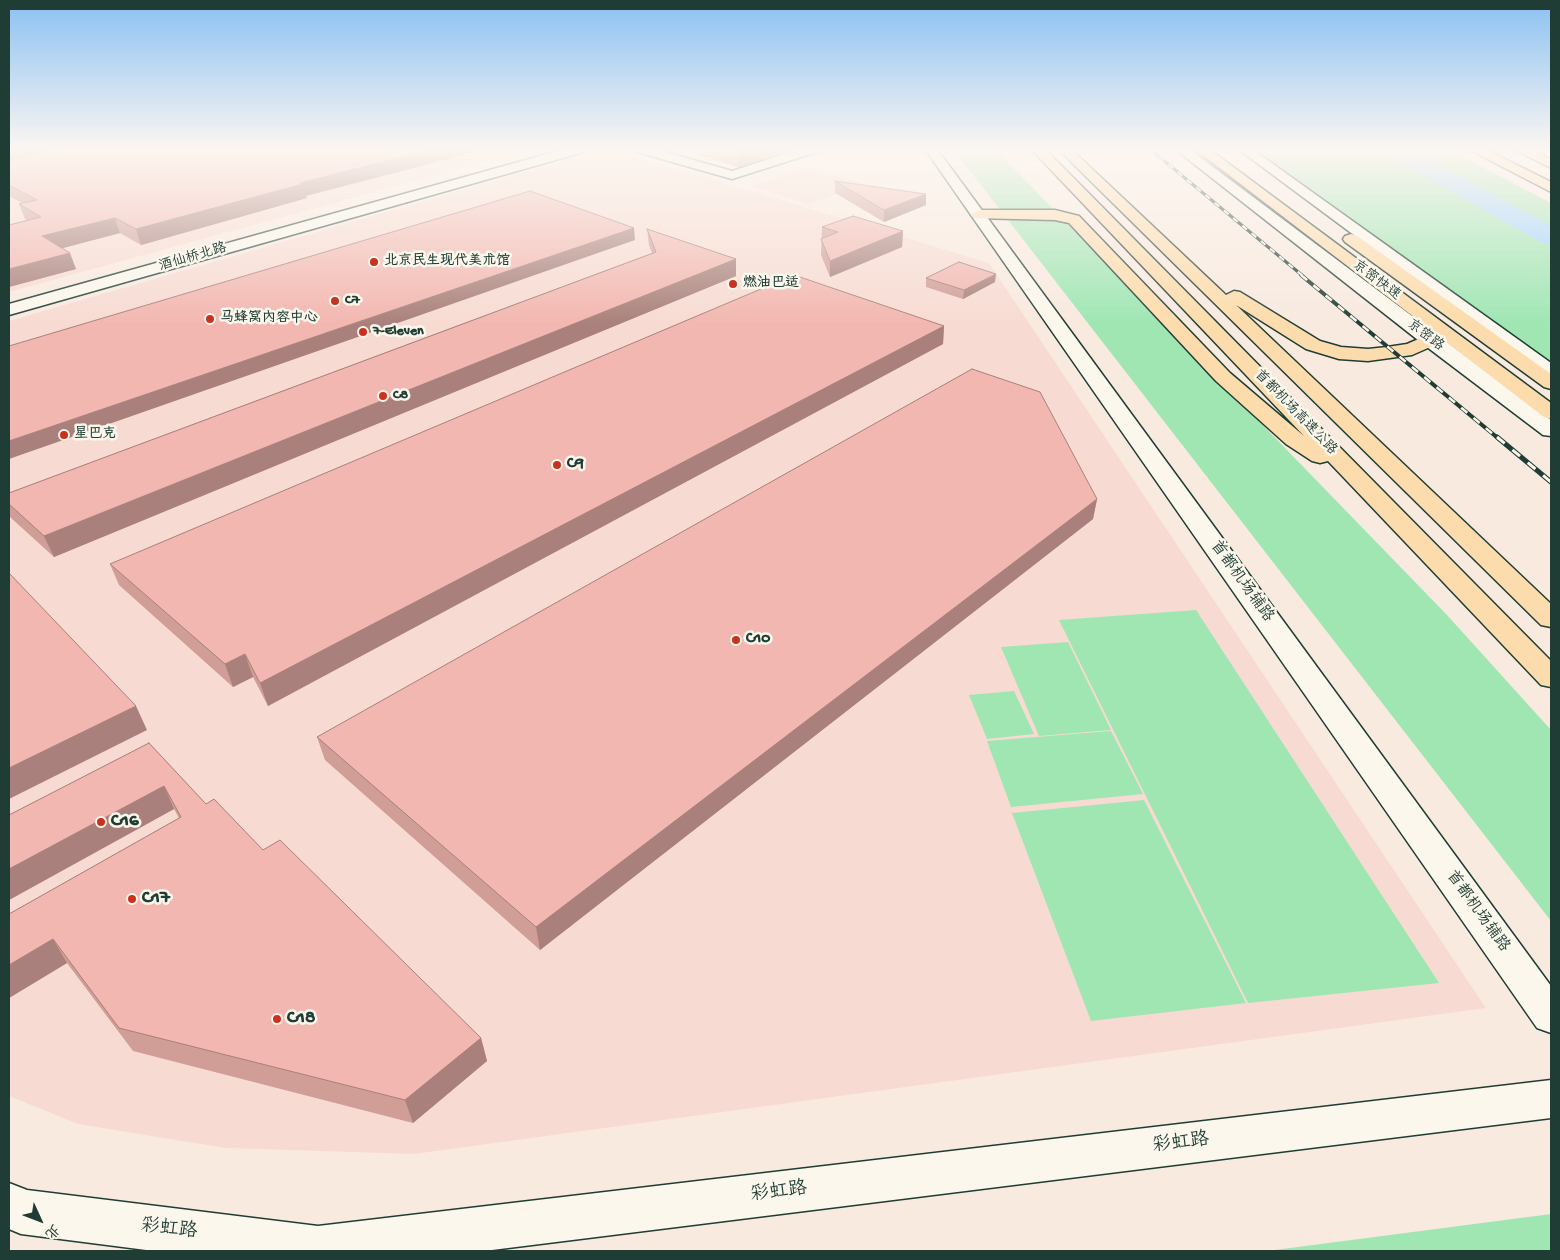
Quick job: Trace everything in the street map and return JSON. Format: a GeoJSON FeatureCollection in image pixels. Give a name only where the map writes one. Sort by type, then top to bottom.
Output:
{"type":"FeatureCollection","features":[{"type":"Feature","properties":{"kind":"main road","name":"酒仙桥北路"},"geometry":{"type":"LineString","coordinates":[[9,302],[348,208]]}},
{"type":"Feature","properties":{"kind":"main road","name":"酒仙桥北路"},"geometry":{"type":"LineString","coordinates":[[9,310],[371,208]]}},
{"type":"Feature","properties":{"kind":"main road","name":"首都机场辅路"},"geometry":{"type":"LineString","coordinates":[[973,208],[1551,1016]]}},
{"type":"Feature","properties":{"kind":"main road","name":"首都机场高速公路"},"geometry":{"type":"LineString","coordinates":[[1095,208],[1551,678]]}},
{"type":"Feature","properties":{"kind":"main road","name":"首都机场高速公路"},"geometry":{"type":"LineString","coordinates":[[1124,208],[1551,619]]}},
{"type":"Feature","properties":{"kind":"main road","name":"京密路"},"geometry":{"type":"LineString","coordinates":[[1258,208],[1551,430]]}},
{"type":"Feature","properties":{"kind":"main road","name":"京密快速"},"geometry":{"type":"LineString","coordinates":[[1279,208],[1551,413]]}},
{"type":"Feature","properties":{"kind":"main road","name":"京密快速"},"geometry":{"type":"LineString","coordinates":[[1307,208],[1551,383]]}},
{"type":"Feature","properties":{"kind":"main road"},"geometry":{"type":"LineString","coordinates":[[1325,208],[1551,372]]}},
{"type":"Feature","properties":{"kind":"main road"},"geometry":{"type":"LineString","coordinates":[[979,216],[1055,215],[1074,219],[1223,377],[1294,439],[1365,485]]}},
{"type":"Feature","properties":{"kind":"main road"},"geometry":{"type":"LineString","coordinates":[[1163,246],[1254,310],[1313,345],[1339,353],[1368,355],[1412,348],[1430,340]]}},
{"type":"Feature","properties":{"kind":"main road","name":"彩虹路"},"geometry":{"type":"LineString","coordinates":[[9,1205],[21,1212],[318,1250],[1551,1099]]}},
{"type":"Feature","properties":{"kind":"shaded area"},"geometry":{"type":"Polygon","coordinates":[[[9,208],[316,208],[9,292],[9,208]]]}},
{"type":"Feature","properties":{"kind":"shaded area"},"geometry":{"type":"Polygon","coordinates":[[[401,208],[806,208],[989,263],[1486,1008],[414,1154],[225,1148],[78,1124],[9,1096],[9,321],[401,208]]]}},
{"type":"Feature","properties":{"kind":"green space"},"geometry":{"type":"Polygon","coordinates":[[[999,208],[1052,208],[1447,615],[1551,730],[1551,921],[999,208]]]}},
{"type":"Feature","properties":{"kind":"green space"},"geometry":{"type":"Polygon","coordinates":[[[1318,208],[1551,208],[1551,373],[1318,208]]]}},
{"type":"Feature","properties":{"kind":"green space"},"geometry":{"type":"Polygon","coordinates":[[[1196,610],[1439,983],[1248,1003],[1059,620],[1196,610]]]}},
{"type":"Feature","properties":{"kind":"green space"},"geometry":{"type":"Polygon","coordinates":[[[1068,642],[1111,730],[1039,736],[1001,647],[1068,642]]]}},
{"type":"Feature","properties":{"kind":"green space"},"geometry":{"type":"Polygon","coordinates":[[[1014,691],[1034,734],[987,739],[969,695],[1014,691]]]}},
{"type":"Feature","properties":{"kind":"green space"},"geometry":{"type":"Polygon","coordinates":[[[1111,731],[1143,794],[1011,807],[987,741],[1111,731]]]}},
{"type":"Feature","properties":{"kind":"green space"},"geometry":{"type":"Polygon","coordinates":[[[1144,800],[1246,1003],[1091,1021],[1012,813],[1144,800]]]}},
{"type":"Feature","properties":{"kind":"green space"},"geometry":{"type":"Polygon","coordinates":[[[1551,1214],[1551,1251],[1267,1251],[1551,1214]]]}},
{"type":"Feature","properties":{"kind":"building"},"geometry":{"type":"Polygon","coordinates":[[[25,208],[215,208],[136,229],[115,218],[42,236],[70,253],[9,269],[9,225],[41,217],[25,208]]]}},
{"type":"Feature","properties":{"kind":"building","name":"C7"},"geometry":{"type":"Polygon","coordinates":[[[474,208],[577,208],[634,228],[9,441],[9,346],[474,208]]]}},
{"type":"Feature","properties":{"kind":"building"},"geometry":{"type":"Polygon","coordinates":[[[853,216],[903,231],[830,261],[821,239],[838,232],[822,227],[853,216]]]}},
{"type":"Feature","properties":{"kind":"building"},"geometry":{"type":"Polygon","coordinates":[[[647,229],[736,259],[44,536],[9,504],[9,493],[656,252],[647,229]]]}},
{"type":"Feature","properties":{"kind":"building"},"geometry":{"type":"Polygon","coordinates":[[[959,262],[996,274],[964,290],[926,278],[959,262]]]}},
{"type":"Feature","properties":{"kind":"building","name":"C9"},"geometry":{"type":"Polygon","coordinates":[[[794,275],[944,326],[260,683],[245,654],[225,664],[110,564],[794,275]]]}},
{"type":"Feature","properties":{"kind":"building","name":"C10"},"geometry":{"type":"Polygon","coordinates":[[[972,369],[1040,392],[1097,499],[536,927],[317,737],[972,369]]]}},
{"type":"Feature","properties":{"kind":"building"},"geometry":{"type":"Polygon","coordinates":[[[9,573],[136,706],[9,768],[9,573]]]}},
{"type":"Feature","properties":{"kind":"building"},"geometry":{"type":"Polygon","coordinates":[[[149,743],[206,804],[214,799],[263,850],[280,840],[481,1038],[405,1100],[119,1028],[53,939],[9,965],[9,914],[181,817],[164,786],[9,869],[9,815],[149,743]]]}},
{"type":"Feature","properties":{"kind":"waterway"},"geometry":{"type":"LineString","coordinates":[[1499,208],[1551,237]]}},
{"type":"Feature","properties":{"kind":"railway"},"geometry":{"type":"LineString","coordinates":[[1221,208],[1303,276]]}},
{"type":"Feature","properties":{"kind":"railway"},"geometry":{"type":"LineString","coordinates":[[1301,275],[1499,439]]}},
{"type":"Feature","properties":{"kind":"railway"},"geometry":{"type":"LineString","coordinates":[[1497,437],[1551,482]]}},
{"type":"Feature","properties":{"kind":"place","name":"北京民生现代美术馆"},"geometry":{"type":"Point","coordinates":[374,262]}},
{"type":"Feature","properties":{"kind":"place","name":"燃油巴适"},"geometry":{"type":"Point","coordinates":[733,284]}},
{"type":"Feature","properties":{"kind":"place","name":"C7"},"geometry":{"type":"Point","coordinates":[335,301]}},
{"type":"Feature","properties":{"kind":"place","name":"马蜂窝内容中心"},"geometry":{"type":"Point","coordinates":[210,319]}},
{"type":"Feature","properties":{"kind":"place","name":"7-Eleven"},"geometry":{"type":"Point","coordinates":[363,332]}},
{"type":"Feature","properties":{"kind":"place","name":"C8"},"geometry":{"type":"Point","coordinates":[383,396]}},
{"type":"Feature","properties":{"kind":"place","name":"星巴克"},"geometry":{"type":"Point","coordinates":[64,435]}},
{"type":"Feature","properties":{"kind":"place","name":"C9"},"geometry":{"type":"Point","coordinates":[557,465]}},
{"type":"Feature","properties":{"kind":"place","name":"C10"},"geometry":{"type":"Point","coordinates":[736,640]}},
{"type":"Feature","properties":{"kind":"place","name":"C16"},"geometry":{"type":"Point","coordinates":[101,822]}},
{"type":"Feature","properties":{"kind":"place","name":"C17"},"geometry":{"type":"Point","coordinates":[132,899]}},
{"type":"Feature","properties":{"kind":"place","name":"C18"},"geometry":{"type":"Point","coordinates":[277,1019]}}]}
